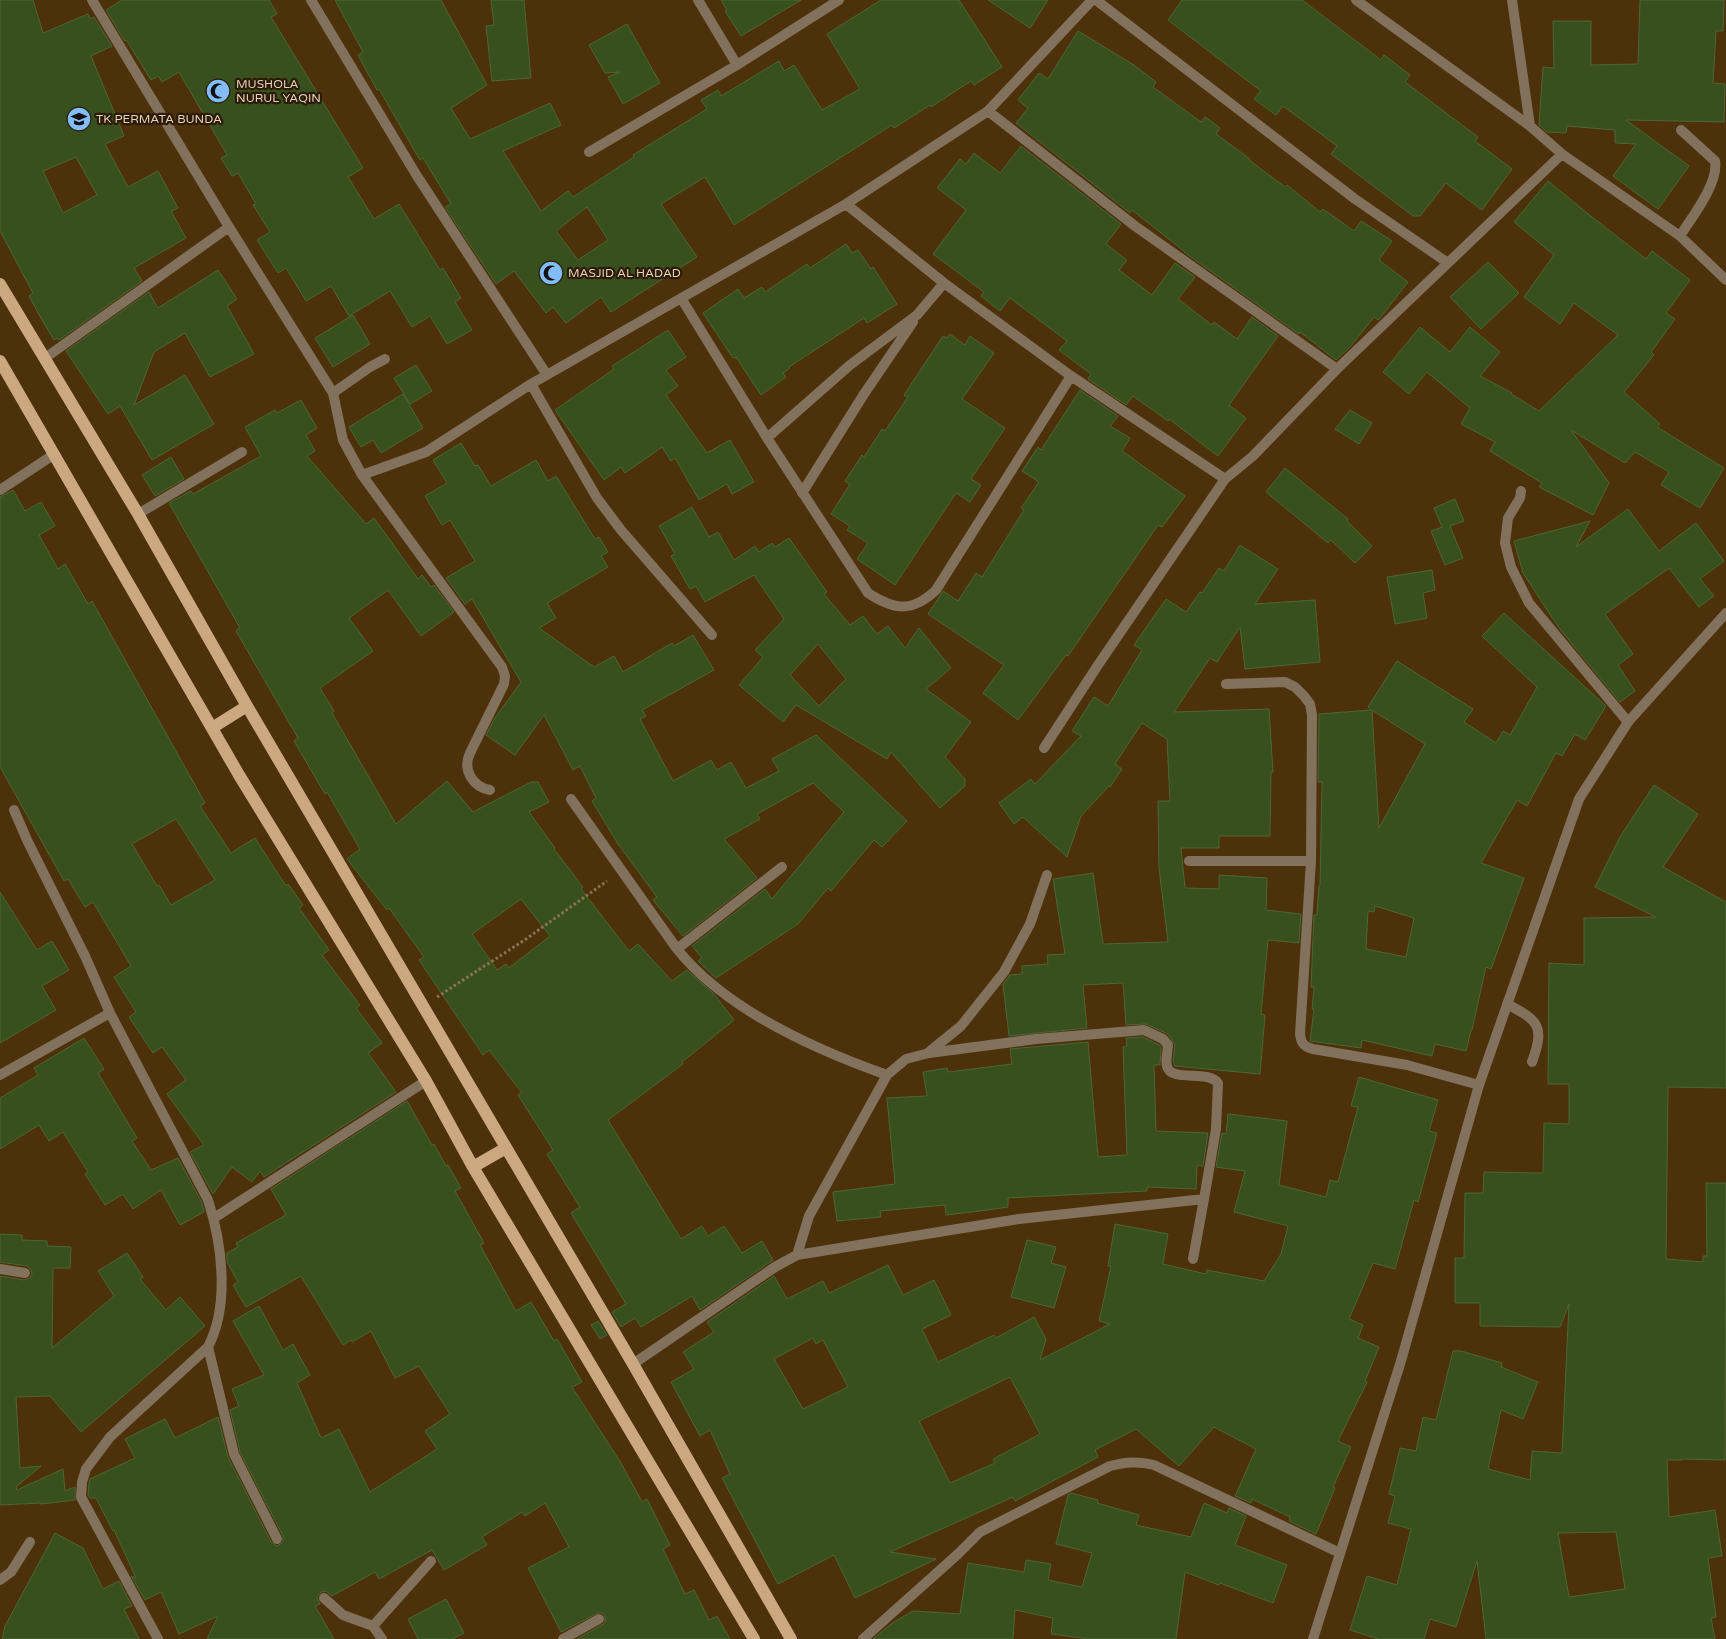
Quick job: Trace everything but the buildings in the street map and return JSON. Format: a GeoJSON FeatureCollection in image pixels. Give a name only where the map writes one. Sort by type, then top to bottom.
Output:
{"type":"FeatureCollection","features":[{"type":"Feature","properties":{"kind":"main road"},"geometry":{"type":"LineString","coordinates":[[0,284],[138,514],[247,706],[633,1364],[791,1639]]}},
{"type":"Feature","properties":{"kind":"main road"},"geometry":{"type":"LineString","coordinates":[[0,361],[212,728],[426,1081],[473,1166],[754,1639]]}},
{"type":"Feature","properties":{"kind":"main road"},"geometry":{"type":"LineString","coordinates":[[212,728],[247,706]]}},
{"type":"Feature","properties":{"kind":"main road"},"geometry":{"type":"LineString","coordinates":[[473,1166],[506,1148]]}},
{"type":"Feature","properties":{"kind":"street"},"geometry":{"type":"LineString","coordinates":[[92,0],[229,227],[333,393],[343,440],[362,475],[502,668],[505,676],[504,684],[470,753],[467,764],[473,781],[484,789],[490,790]]}},
{"type":"Feature","properties":{"kind":"street"},"geometry":{"type":"LineString","coordinates":[[311,0],[417,176],[546,375]]}},
{"type":"Feature","properties":{"kind":"street"},"geometry":{"type":"LineString","coordinates":[[698,0],[737,65]]}},
{"type":"Feature","properties":{"kind":"street"},"geometry":{"type":"LineString","coordinates":[[590,152],[737,65],[839,0]]}},
{"type":"Feature","properties":{"kind":"street"},"geometry":{"type":"LineString","coordinates":[[362,475],[426,452],[546,375],[846,204],[988,111],[1092,0]]}},
{"type":"Feature","properties":{"kind":"street"},"geometry":{"type":"LineString","coordinates":[[1096,0],[1355,199],[1448,263]]}},
{"type":"Feature","properties":{"kind":"street"},"geometry":{"type":"LineString","coordinates":[[1356,0],[1530,126],[1562,154],[1680,236],[1726,280]]}},
{"type":"Feature","properties":{"kind":"street"},"geometry":{"type":"LineString","coordinates":[[1512,0],[1530,126]]}},
{"type":"Feature","properties":{"kind":"street"},"geometry":{"type":"LineString","coordinates":[[988,111],[1135,226],[1337,369]]}},
{"type":"Feature","properties":{"kind":"street"},"geometry":{"type":"LineString","coordinates":[[1680,236],[1712,182],[1716,168],[1715,161],[1681,130]]}},
{"type":"Feature","properties":{"kind":"street"},"geometry":{"type":"LineString","coordinates":[[1044,748],[1098,665],[1225,479],[1253,456],[1337,369],[1562,154]]}},
{"type":"Feature","properties":{"kind":"street"},"geometry":{"type":"LineString","coordinates":[[846,204],[944,283],[1072,376],[1225,479]]}},
{"type":"Feature","properties":{"kind":"street"},"geometry":{"type":"LineString","coordinates":[[45,358],[229,227]]}},
{"type":"Feature","properties":{"kind":"street"},"geometry":{"type":"LineString","coordinates":[[802,493],[864,394],[917,315],[944,283]]}},
{"type":"Feature","properties":{"kind":"street"},"geometry":{"type":"LineString","coordinates":[[681,298],[767,438],[868,593],[884,604],[900,607],[915,605],[927,599],[936,590],[1072,376]]}},
{"type":"Feature","properties":{"kind":"street"},"geometry":{"type":"LineString","coordinates":[[767,438],[850,365],[917,315]]}},
{"type":"Feature","properties":{"kind":"street"},"geometry":{"type":"LineString","coordinates":[[333,393],[370,367],[385,359]]}},
{"type":"Feature","properties":{"kind":"street"},"geometry":{"type":"LineString","coordinates":[[531,384],[597,498],[621,530],[712,635]]}},
{"type":"Feature","properties":{"kind":"street"},"geometry":{"type":"LineString","coordinates":[[138,514],[242,452]]}},
{"type":"Feature","properties":{"kind":"street"},"geometry":{"type":"LineString","coordinates":[[0,490],[53,455]]}},
{"type":"Feature","properties":{"kind":"street"},"geometry":{"type":"LineString","coordinates":[[1521,491],[1520,498],[1508,518],[1504,543],[1511,567],[1529,603],[1628,722]]}},
{"type":"Feature","properties":{"kind":"street"},"geometry":{"type":"LineString","coordinates":[[1314,1639],[1401,1361],[1479,1086],[1579,799],[1628,722],[1726,613]]}},
{"type":"Feature","properties":{"kind":"street"},"geometry":{"type":"LineString","coordinates":[[1226,684],[1285,682],[1295,687],[1310,704],[1312,714],[1311,861],[1300,1034],[1303,1044],[1313,1049],[1407,1065],[1479,1086]]}},
{"type":"Feature","properties":{"kind":"street"},"geometry":{"type":"LineString","coordinates":[[572,800],[677,949],[711,984],[790,1034],[842,1059],[887,1075]]}},
{"type":"Feature","properties":{"kind":"street"},"geometry":{"type":"LineString","coordinates":[[14,810],[85,956],[110,1013],[208,1200],[214,1218],[223,1283],[217,1324],[208,1347],[160,1389],[110,1437],[86,1469],[82,1482],[81,1497],[158,1639]]}},
{"type":"Feature","properties":{"kind":"street"},"geometry":{"type":"LineString","coordinates":[[1188,860],[1311,861]]}},
{"type":"Feature","properties":{"kind":"street"},"geometry":{"type":"LineString","coordinates":[[677,949],[782,867]]}},
{"type":"Feature","properties":{"kind":"street"},"geometry":{"type":"LineString","coordinates":[[928,1053],[962,1026],[1004,972],[1030,924],[1047,875]]}},
{"type":"Feature","properties":{"kind":"street"},"geometry":{"type":"LineString","coordinates":[[1507,1004],[1527,1014],[1534,1021],[1539,1038],[1532,1062]]}},
{"type":"Feature","properties":{"kind":"street"},"geometry":{"type":"LineString","coordinates":[[0,1075],[110,1013]]}},
{"type":"Feature","properties":{"kind":"street"},"geometry":{"type":"LineString","coordinates":[[797,1255],[809,1216],[887,1075],[906,1059],[928,1053],[1036,1039],[1144,1030],[1163,1038],[1168,1045],[1166,1066],[1171,1072],[1177,1075],[1210,1077],[1218,1083],[1216,1129],[1193,1259]]}},
{"type":"Feature","properties":{"kind":"street"},"geometry":{"type":"LineString","coordinates":[[214,1218],[426,1081]]}},
{"type":"Feature","properties":{"kind":"street"},"geometry":{"type":"LineString","coordinates":[[633,1364],[775,1267],[797,1255],[1019,1219],[1204,1199]]}},
{"type":"Feature","properties":{"kind":"street"},"geometry":{"type":"LineString","coordinates":[[0,1269],[25,1273]]}},
{"type":"Feature","properties":{"kind":"street"},"geometry":{"type":"LineString","coordinates":[[208,1347],[234,1454],[277,1539]]}},
{"type":"Feature","properties":{"kind":"street"},"geometry":{"type":"LineString","coordinates":[[863,1639],[980,1532],[1110,1466],[1126,1462],[1141,1461],[1154,1465],[1340,1553]]}},
{"type":"Feature","properties":{"kind":"street"},"geometry":{"type":"LineString","coordinates":[[0,1580],[11,1572],[30,1542]]}},
{"type":"Feature","properties":{"kind":"street"},"geometry":{"type":"LineString","coordinates":[[373,1626],[431,1561]]}},
{"type":"Feature","properties":{"kind":"street"},"geometry":{"type":"LineString","coordinates":[[324,1598],[343,1615],[373,1626],[382,1639]]}},
{"type":"Feature","properties":{"kind":"street"},"geometry":{"type":"LineString","coordinates":[[562,1639],[599,1619]]}},
{"type":"Feature","properties":{"kind":"path"},"geometry":{"type":"LineString","coordinates":[[423,1006],[526,939],[622,870]]}},
{"type":"Feature","properties":{"kind":"place","name":"MUSHOLA NURUL YAQIN"},"geometry":{"type":"Point","coordinates":[218,91]}},
{"type":"Feature","properties":{"kind":"place","name":"TK PERMATA BUNDA"},"geometry":{"type":"Point","coordinates":[79,119]}},
{"type":"Feature","properties":{"kind":"place","name":"MASJID AL HADAD"},"geometry":{"type":"Point","coordinates":[551,273]}}]}
